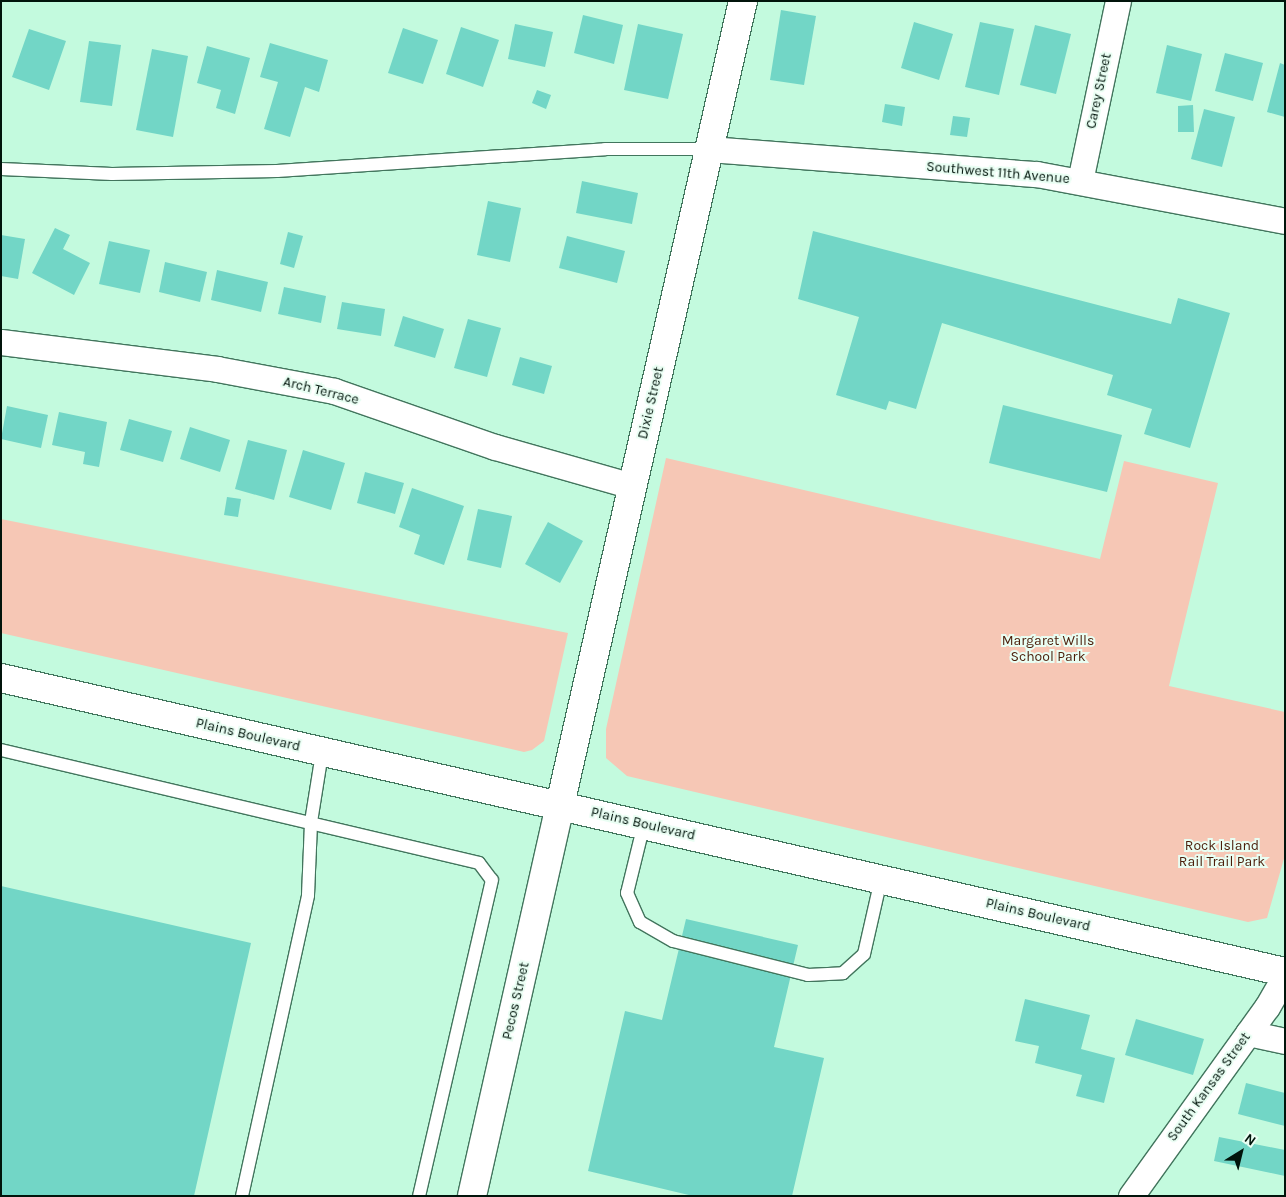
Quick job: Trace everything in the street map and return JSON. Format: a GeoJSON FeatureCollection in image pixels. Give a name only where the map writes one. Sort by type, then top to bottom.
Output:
{"type":"FeatureCollection","features":[{"type":"Feature","properties":{"kind":"main road","name":"Dixie Street"},"geometry":{"type":"LineString","coordinates":[[560,805],[743,1]]}},
{"type":"Feature","properties":{"kind":"main road","name":"Plains Boulevard"},"geometry":{"type":"LineString","coordinates":[[1,678],[322,753],[644,824],[1285,974]]}},
{"type":"Feature","properties":{"kind":"main road","name":"Pecos Street"},"geometry":{"type":"LineString","coordinates":[[472,1196],[560,805]]}},
{"type":"Feature","properties":{"kind":"street","name":"Carey Street"},"geometry":{"type":"LineString","coordinates":[[1080,180],[1118,1]]}},
{"type":"Feature","properties":{"kind":"street","name":"Southwest 11th Avenue"},"geometry":{"type":"LineString","coordinates":[[709,149],[1037,174],[1080,180],[1285,221]]}},
{"type":"Feature","properties":{"kind":"street","name":"Arch Terrace"},"geometry":{"type":"LineString","coordinates":[[1,342],[218,369],[334,392],[495,447],[632,486]]}},
{"type":"Feature","properties":{"kind":"street","name":"South Kansas Street"},"geometry":{"type":"LineString","coordinates":[[1131,1196],[1248,1033],[1285,974]]}},
{"type":"Feature","properties":{"kind":"street"},"geometry":{"type":"LineString","coordinates":[[1248,1033],[1285,1041]]}},
{"type":"Feature","properties":{"kind":"lane"},"geometry":{"type":"LineString","coordinates":[[1,169],[112,174],[277,171],[604,149],[709,149]]}},
{"type":"Feature","properties":{"kind":"lane"},"geometry":{"type":"LineString","coordinates":[[1,750],[479,863],[492,880],[419,1196]]}},
{"type":"Feature","properties":{"kind":"lane"},"geometry":{"type":"LineString","coordinates":[[242,1196],[308,895],[310,822],[322,753]]}},
{"type":"Feature","properties":{"kind":"lane"},"geometry":{"type":"LineString","coordinates":[[644,824],[628,893],[640,922],[673,941],[808,976],[843,973],[864,954],[881,879]]}},
{"type":"Feature","properties":{"kind":"green space","name":"Margaret Wills School Park"},"geometry":{"type":"Polygon","coordinates":[[[666,458],[1100,559],[1124,461],[1218,483],[1169,686],[1285,712],[1285,855],[1267,918],[1248,922],[627,776],[606,758],[606,729],[666,458]]]}},
{"type":"Feature","properties":{"kind":"green space"},"geometry":{"type":"Polygon","coordinates":[[[1,519],[568,633],[544,741],[532,750],[524,752],[1,633],[1,519]]]}},
{"type":"Feature","properties":{"kind":"building"},"geometry":{"type":"Polygon","coordinates":[[[781,10],[816,16],[804,85],[770,80],[781,10]]]}},
{"type":"Feature","properties":{"kind":"building"},"geometry":{"type":"Polygon","coordinates":[[[583,15],[623,25],[614,64],[574,53],[583,15]]]}},
{"type":"Feature","properties":{"kind":"building"},"geometry":{"type":"Polygon","coordinates":[[[914,22],[953,34],[939,80],[901,68],[914,22]]]}},
{"type":"Feature","properties":{"kind":"building"},"geometry":{"type":"Polygon","coordinates":[[[980,22],[1014,29],[999,95],[965,87],[980,22]]]}},
{"type":"Feature","properties":{"kind":"building"},"geometry":{"type":"Polygon","coordinates":[[[515,24],[553,32],[545,67],[508,59],[515,24]]]}},
{"type":"Feature","properties":{"kind":"building"},"geometry":{"type":"Polygon","coordinates":[[[638,24],[683,34],[668,99],[624,90],[638,24]]]}},
{"type":"Feature","properties":{"kind":"building"},"geometry":{"type":"Polygon","coordinates":[[[1035,25],[1071,34],[1056,94],[1020,85],[1035,25]]]}},
{"type":"Feature","properties":{"kind":"building"},"geometry":{"type":"Polygon","coordinates":[[[461,27],[499,40],[483,87],[446,74],[461,27]]]}},
{"type":"Feature","properties":{"kind":"building"},"geometry":{"type":"Polygon","coordinates":[[[403,28],[438,40],[423,84],[388,73],[403,28]]]}},
{"type":"Feature","properties":{"kind":"building"},"geometry":{"type":"Polygon","coordinates":[[[29,29],[66,41],[49,90],[12,77],[29,29]]]}},
{"type":"Feature","properties":{"kind":"building"},"geometry":{"type":"Polygon","coordinates":[[[89,41],[121,45],[112,106],[80,102],[89,41]]]}},
{"type":"Feature","properties":{"kind":"building"},"geometry":{"type":"Polygon","coordinates":[[[270,43],[328,60],[319,92],[305,87],[290,137],[264,129],[278,82],[260,77],[270,43]]]}},
{"type":"Feature","properties":{"kind":"building"},"geometry":{"type":"Polygon","coordinates":[[[1167,45],[1202,54],[1191,101],[1156,93],[1167,45]]]}},
{"type":"Feature","properties":{"kind":"building"},"geometry":{"type":"Polygon","coordinates":[[[207,46],[250,58],[235,114],[216,108],[221,90],[197,83],[207,46]]]}},
{"type":"Feature","properties":{"kind":"building"},"geometry":{"type":"Polygon","coordinates":[[[152,49],[188,56],[173,137],[136,130],[152,49]]]}},
{"type":"Feature","properties":{"kind":"building"},"geometry":{"type":"Polygon","coordinates":[[[1225,53],[1263,63],[1253,101],[1215,91],[1225,53]]]}},
{"type":"Feature","properties":{"kind":"building"},"geometry":{"type":"Polygon","coordinates":[[[1280,63],[1285,65],[1285,117],[1267,112],[1280,63]]]}},
{"type":"Feature","properties":{"kind":"building"},"geometry":{"type":"Polygon","coordinates":[[[537,90],[551,95],[546,109],[532,103],[537,90]]]}},
{"type":"Feature","properties":{"kind":"building"},"geometry":{"type":"Polygon","coordinates":[[[885,104],[905,107],[902,126],[882,122],[885,104]]]}},
{"type":"Feature","properties":{"kind":"building"},"geometry":{"type":"Polygon","coordinates":[[[1193,105],[1194,132],[1178,132],[1178,106],[1193,105]]]}},
{"type":"Feature","properties":{"kind":"building"},"geometry":{"type":"Polygon","coordinates":[[[1204,109],[1235,117],[1222,167],[1191,159],[1204,109]]]}},
{"type":"Feature","properties":{"kind":"building"},"geometry":{"type":"Polygon","coordinates":[[[953,116],[970,118],[967,137],[950,135],[953,116]]]}},
{"type":"Feature","properties":{"kind":"building"},"geometry":{"type":"Polygon","coordinates":[[[582,181],[638,193],[632,224],[576,213],[582,181]]]}},
{"type":"Feature","properties":{"kind":"building"},"geometry":{"type":"Polygon","coordinates":[[[488,201],[521,208],[510,262],[477,255],[488,201]]]}},
{"type":"Feature","properties":{"kind":"building"},"geometry":{"type":"Polygon","coordinates":[[[55,228],[70,235],[63,249],[90,263],[74,295],[32,273],[55,228]]]}},
{"type":"Feature","properties":{"kind":"building"},"geometry":{"type":"Polygon","coordinates":[[[813,231],[1171,324],[1178,298],[1230,313],[1190,448],[1144,434],[1152,409],[1107,395],[1113,375],[942,323],[916,409],[889,401],[886,410],[836,395],[859,317],[798,299],[813,231]]]}},
{"type":"Feature","properties":{"kind":"building"},"geometry":{"type":"Polygon","coordinates":[[[288,232],[303,236],[294,268],[280,264],[288,232]]]}},
{"type":"Feature","properties":{"kind":"building"},"geometry":{"type":"Polygon","coordinates":[[[1,235],[25,239],[18,279],[1,276],[1,235]]]}},
{"type":"Feature","properties":{"kind":"building"},"geometry":{"type":"Polygon","coordinates":[[[567,236],[625,251],[617,283],[559,268],[567,236]]]}},
{"type":"Feature","properties":{"kind":"building"},"geometry":{"type":"Polygon","coordinates":[[[109,241],[150,250],[140,293],[99,284],[109,241]]]}},
{"type":"Feature","properties":{"kind":"building"},"geometry":{"type":"Polygon","coordinates":[[[165,262],[207,272],[200,302],[159,292],[165,262]]]}},
{"type":"Feature","properties":{"kind":"building"},"geometry":{"type":"Polygon","coordinates":[[[217,270],[268,282],[261,312],[211,300],[217,270]]]}},
{"type":"Feature","properties":{"kind":"building"},"geometry":{"type":"Polygon","coordinates":[[[284,287],[326,296],[321,323],[278,314],[284,287]]]}},
{"type":"Feature","properties":{"kind":"building"},"geometry":{"type":"Polygon","coordinates":[[[342,302],[385,309],[381,336],[337,329],[342,302]]]}},
{"type":"Feature","properties":{"kind":"building"},"geometry":{"type":"Polygon","coordinates":[[[403,316],[444,329],[435,358],[394,346],[403,316]]]}},
{"type":"Feature","properties":{"kind":"building"},"geometry":{"type":"Polygon","coordinates":[[[468,319],[501,328],[487,377],[454,368],[468,319]]]}},
{"type":"Feature","properties":{"kind":"building"},"geometry":{"type":"Polygon","coordinates":[[[520,357],[552,366],[544,394],[512,385],[520,357]]]}},
{"type":"Feature","properties":{"kind":"building"},"geometry":{"type":"Polygon","coordinates":[[[1003,405],[1122,435],[1107,492],[989,463],[1003,405]]]}},
{"type":"Feature","properties":{"kind":"building"},"geometry":{"type":"Polygon","coordinates":[[[7,406],[48,415],[41,448],[1,439],[7,406]]]}},
{"type":"Feature","properties":{"kind":"building"},"geometry":{"type":"Polygon","coordinates":[[[59,412],[107,422],[99,467],[83,464],[85,452],[52,445],[59,412]]]}},
{"type":"Feature","properties":{"kind":"building"},"geometry":{"type":"Polygon","coordinates":[[[129,419],[172,431],[163,462],[120,450],[129,419]]]}},
{"type":"Feature","properties":{"kind":"building"},"geometry":{"type":"Polygon","coordinates":[[[190,427],[230,440],[220,472],[180,459],[190,427]]]}},
{"type":"Feature","properties":{"kind":"building"},"geometry":{"type":"Polygon","coordinates":[[[248,440],[287,450],[274,500],[235,489],[248,440]]]}},
{"type":"Feature","properties":{"kind":"building"},"geometry":{"type":"Polygon","coordinates":[[[303,450],[345,463],[331,510],[289,497],[303,450]]]}},
{"type":"Feature","properties":{"kind":"building"},"geometry":{"type":"Polygon","coordinates":[[[365,472],[404,483],[395,514],[357,503],[365,472]]]}},
{"type":"Feature","properties":{"kind":"building"},"geometry":{"type":"Polygon","coordinates":[[[412,488],[464,506],[444,565],[414,554],[420,535],[399,527],[412,488]]]}},
{"type":"Feature","properties":{"kind":"building"},"geometry":{"type":"Polygon","coordinates":[[[227,497],[241,499],[238,517],[224,515],[227,497]]]}},
{"type":"Feature","properties":{"kind":"building"},"geometry":{"type":"Polygon","coordinates":[[[478,509],[512,516],[501,568],[467,560],[478,509]]]}},
{"type":"Feature","properties":{"kind":"building"},"geometry":{"type":"Polygon","coordinates":[[[548,522],[583,541],[560,583],[525,564],[548,522]]]}},
{"type":"Feature","properties":{"kind":"building"},"geometry":{"type":"Polygon","coordinates":[[[1,886],[251,943],[194,1196],[1,1195],[1,886]]]}},
{"type":"Feature","properties":{"kind":"building"},"geometry":{"type":"Polygon","coordinates":[[[686,919],[798,945],[774,1047],[824,1058],[792,1196],[693,1196],[588,1171],[625,1011],[662,1020],[686,919]]]}},
{"type":"Feature","properties":{"kind":"building"},"geometry":{"type":"Polygon","coordinates":[[[1025,999],[1090,1015],[1081,1049],[1115,1058],[1104,1103],[1076,1096],[1082,1075],[1035,1063],[1039,1046],[1015,1041],[1025,999]]]}},
{"type":"Feature","properties":{"kind":"building"},"geometry":{"type":"Polygon","coordinates":[[[1136,1019],[1204,1039],[1193,1075],[1125,1055],[1136,1019]]]}},
{"type":"Feature","properties":{"kind":"building"},"geometry":{"type":"Polygon","coordinates":[[[1246,1083],[1285,1093],[1285,1126],[1238,1114],[1246,1083]]]}},
{"type":"Feature","properties":{"kind":"building"},"geometry":{"type":"Polygon","coordinates":[[[1219,1137],[1285,1150],[1285,1176],[1214,1161],[1219,1137]]]}},
{"type":"Feature","properties":{"kind":"park label","name":"Rock Island Rail Trail Park"},"geometry":{"type":"Point","coordinates":[1222,854]}}]}
